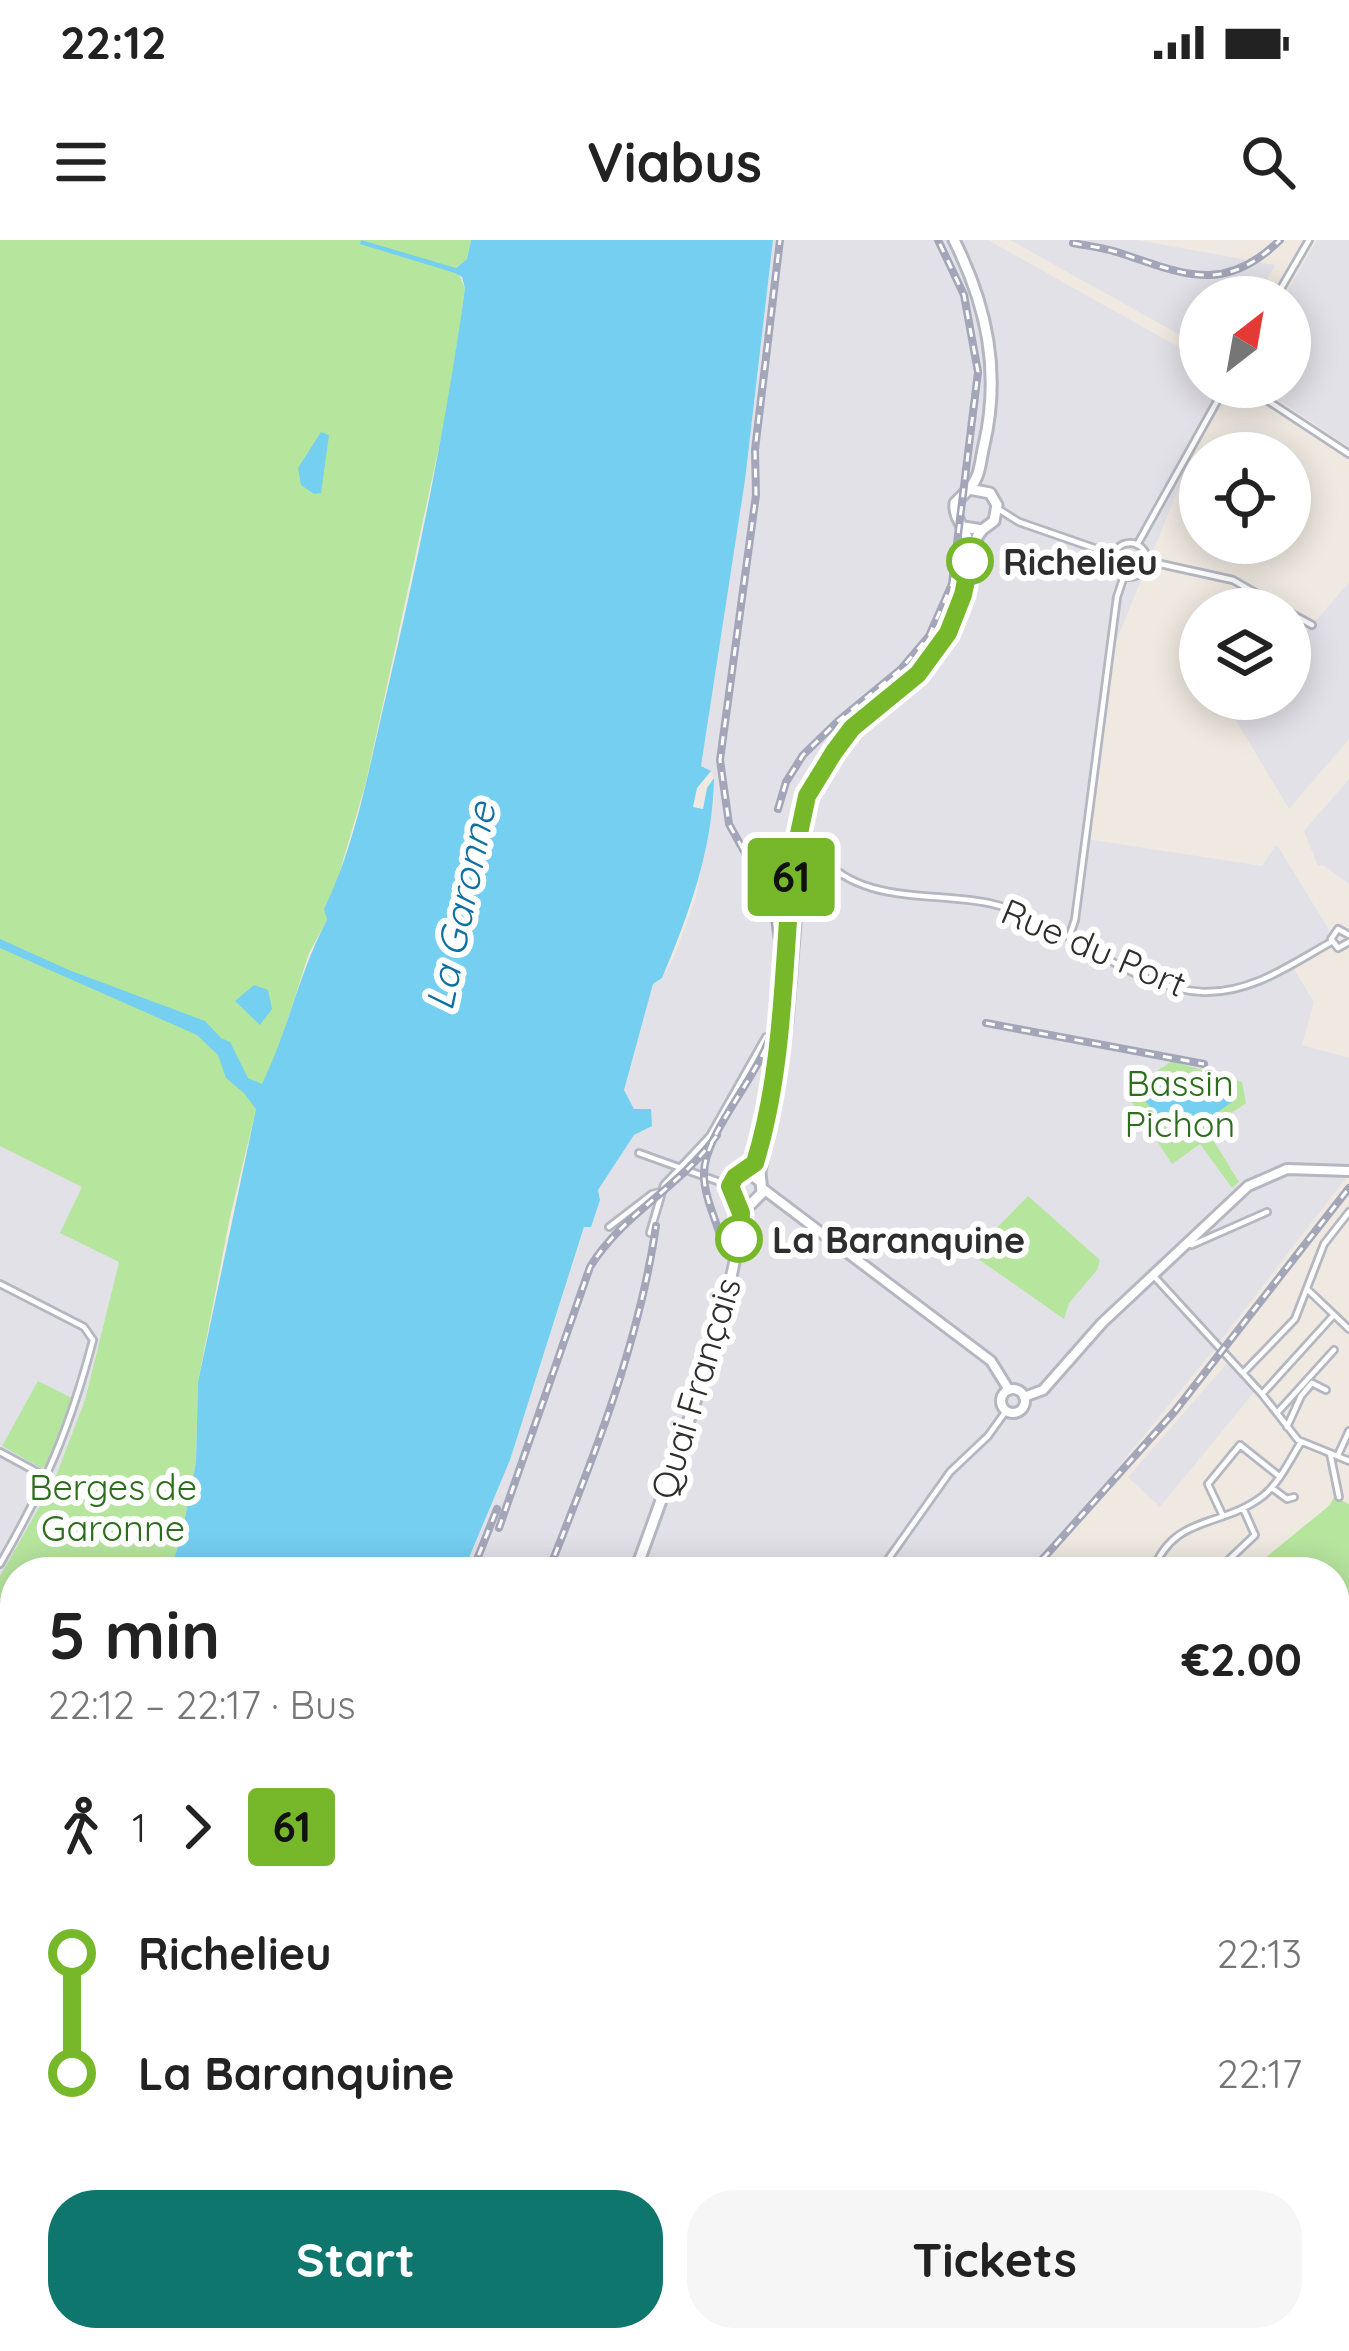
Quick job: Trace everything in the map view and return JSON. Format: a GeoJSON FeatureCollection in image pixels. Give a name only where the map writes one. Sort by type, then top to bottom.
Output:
{"type":"FeatureCollection","features":[{"type":"Feature","properties":{"kind":"main road"},"geometry":{"type":"LineString","coordinates":[[803,842],[820,854],[797,899],[787,1022],[761,1185],[756,1202],[736,1202],[730,1191],[732,1181],[757,1160],[776,1057],[792,869],[788,856],[803,842],[802,808],[827,761],[852,728],[912,680],[937,650],[957,615],[974,542],[997,505],[983,478],[992,381],[989,333],[980,296],[955,240]]}},
{"type":"Feature","properties":{"kind":"main road"},"geometry":{"type":"LineString","coordinates":[[967,572],[968,541],[954,509],[957,498],[978,478],[986,437]]}},
{"type":"Feature","properties":{"kind":"main road"},"geometry":{"type":"LineString","coordinates":[[969,489],[989,493]]}},
{"type":"Feature","properties":{"kind":"main road"},"geometry":{"type":"LineString","coordinates":[[964,527],[986,528]]}},
{"type":"Feature","properties":{"kind":"main road"},"geometry":{"type":"LineString","coordinates":[[792,869],[810,872]]}},
{"type":"Feature","properties":{"kind":"main road"},"geometry":{"type":"LineString","coordinates":[[744,1173],[761,1185]]}},
{"type":"Feature","properties":{"kind":"main road","name":"Quai Français"},"geometry":{"type":"LineString","coordinates":[[643,1557],[704,1375],[739,1239],[741,1213],[736,1202]]}},
{"type":"Feature","properties":{"kind":"main road","name":"Quai Français"},"geometry":{"type":"LineString","coordinates":[[644,1557],[700,1408],[748,1214],[756,1202]]}},
{"type":"Feature","properties":{"kind":"street"},"geometry":{"type":"LineString","coordinates":[[1288,276],[1309,240]]}},
{"type":"Feature","properties":{"kind":"street"},"geometry":{"type":"LineString","coordinates":[[1137,544],[1213,408]]}},
{"type":"Feature","properties":{"kind":"street"},"geometry":{"type":"LineString","coordinates":[[1279,408],[1349,454]]}},
{"type":"Feature","properties":{"kind":"street"},"geometry":{"type":"LineString","coordinates":[[997,505],[1019,522]]}},
{"type":"Feature","properties":{"kind":"street"},"geometry":{"type":"LineString","coordinates":[[986,528],[1005,520],[1019,522],[1114,554]]}},
{"type":"Feature","properties":{"kind":"street"},"geometry":{"type":"LineString","coordinates":[[1114,554],[1125,544],[1137,544],[1145,551],[1147,562],[1141,573],[1124,576]]}},
{"type":"Feature","properties":{"kind":"street"},"geometry":{"type":"LineString","coordinates":[[1114,554],[1115,567],[1124,576]]}},
{"type":"Feature","properties":{"kind":"street"},"geometry":{"type":"LineString","coordinates":[[1147,562],[1233,580],[1247,588]]}},
{"type":"Feature","properties":{"kind":"street"},"geometry":{"type":"LineString","coordinates":[[1069,938],[1117,597],[1124,576]]}},
{"type":"Feature","properties":{"kind":"street","name":"Rue du Port"},"geometry":{"type":"LineString","coordinates":[[820,854],[849,876],[881,890],[998,905],[1155,980],[1201,992],[1256,983],[1331,942],[1341,929],[1348,944]]}},
{"type":"Feature","properties":{"kind":"street","name":"Rue du Port"},"geometry":{"type":"LineString","coordinates":[[810,872],[849,876]]}},
{"type":"Feature","properties":{"kind":"street"},"geometry":{"type":"LineString","coordinates":[[1331,942],[1337,948],[1348,944]]}},
{"type":"Feature","properties":{"kind":"street"},"geometry":{"type":"LineString","coordinates":[[650,1233],[660,1192],[706,1140],[766,1037]]}},
{"type":"Feature","properties":{"kind":"street"},"geometry":{"type":"LineString","coordinates":[[639,1153],[717,1181],[730,1191]]}},
{"type":"Feature","properties":{"kind":"street"},"geometry":{"type":"LineString","coordinates":[[1024,1397],[1043,1390],[1087,1337],[1236,1195],[1269,1174],[1302,1167],[1349,1171]]}},
{"type":"Feature","properties":{"kind":"street"},"geometry":{"type":"LineString","coordinates":[[761,1185],[779,1204],[992,1361],[1009,1390]]}},
{"type":"Feature","properties":{"kind":"street"},"geometry":{"type":"LineString","coordinates":[[609,1227],[660,1192]]}},
{"type":"Feature","properties":{"kind":"street"},"geometry":{"type":"LineString","coordinates":[[756,1202],[779,1204]]}},
{"type":"Feature","properties":{"kind":"street"},"geometry":{"type":"LineString","coordinates":[[1186,1243],[1192,1245],[1267,1212]]}},
{"type":"Feature","properties":{"kind":"street"},"geometry":{"type":"LineString","coordinates":[[1243,1373],[1295,1318],[1324,1244],[1348,1216]]}},
{"type":"Feature","properties":{"kind":"street"},"geometry":{"type":"LineString","coordinates":[[1202,1227],[1208,1237]]}},
{"type":"Feature","properties":{"kind":"street"},"geometry":{"type":"LineString","coordinates":[[1152,1274],[1301,1442],[1349,1461]]}},
{"type":"Feature","properties":{"kind":"street"},"geometry":{"type":"LineString","coordinates":[[0,1284],[91,1333],[93,1340],[77,1402],[48,1478],[4,1557]]}},
{"type":"Feature","properties":{"kind":"street"},"geometry":{"type":"LineString","coordinates":[[1307,1289],[1349,1330]]}},
{"type":"Feature","properties":{"kind":"street"},"geometry":{"type":"LineString","coordinates":[[1262,1394],[1332,1317]]}},
{"type":"Feature","properties":{"kind":"street"},"geometry":{"type":"LineString","coordinates":[[1277,1413],[1334,1350]]}},
{"type":"Feature","properties":{"kind":"street"},"geometry":{"type":"LineString","coordinates":[[1287,1426],[1300,1396],[1312,1383],[1326,1390]]}},
{"type":"Feature","properties":{"kind":"street"},"geometry":{"type":"LineString","coordinates":[[1006,1411],[1020,1411],[1024,1397],[1020,1391],[1009,1390]]}},
{"type":"Feature","properties":{"kind":"street"},"geometry":{"type":"LineString","coordinates":[[1006,1411],[1001,1402],[1009,1390]]}},
{"type":"Feature","properties":{"kind":"street"},"geometry":{"type":"LineString","coordinates":[[890,1557],[950,1472],[988,1436],[1006,1411]]}},
{"type":"Feature","properties":{"kind":"street"},"geometry":{"type":"LineString","coordinates":[[1339,1497],[1334,1454],[1349,1431]]}},
{"type":"Feature","properties":{"kind":"street"},"geometry":{"type":"LineString","coordinates":[[1158,1557],[1184,1528],[1243,1508],[1271,1488],[1301,1442]]}},
{"type":"Feature","properties":{"kind":"street"},"geometry":{"type":"LineString","coordinates":[[1223,1516],[1208,1484],[1240,1445],[1279,1476]]}},
{"type":"Feature","properties":{"kind":"street"},"geometry":{"type":"LineString","coordinates":[[0,1452],[48,1478]]}},
{"type":"Feature","properties":{"kind":"street"},"geometry":{"type":"LineString","coordinates":[[1271,1488],[1287,1499],[1294,1497]]}},
{"type":"Feature","properties":{"kind":"street"},"geometry":{"type":"LineString","coordinates":[[1232,1557],[1255,1535],[1243,1508]]}},
{"type":"Feature","properties":{"kind":"shaded area"},"geometry":{"type":"Polygon","coordinates":[[[773,240],[988,240],[1179,347],[1179,408],[1211,408],[1202,432],[1179,432],[1179,487],[1117,639],[1090,783],[1086,839],[1262,866],[1276,845],[1279,848],[1329,930],[1326,942],[1289,961],[1314,1002],[1302,1045],[1349,1058],[1349,1174],[1212,1352],[1039,1557],[469,1557],[510,1460],[585,1226],[591,1226],[600,1200],[598,1190],[634,1135],[652,1126],[651,1110],[634,1109],[624,1090],[653,984],[673,959],[695,901],[714,802],[714,778],[701,766],[745,480],[773,240]]]}},
{"type":"Feature","properties":{"kind":"shaded area"},"geometry":{"type":"Polygon","coordinates":[[[1010,240],[1137,240],[1275,265],[1269,276],[1179,276],[1179,334],[1010,240]]]}},
{"type":"Feature","properties":{"kind":"shaded area"},"geometry":{"type":"Polygon","coordinates":[[[1317,240],[1349,240],[1349,447],[1290,408],[1311,408],[1311,276],[1296,276],[1317,240]]]}},
{"type":"Feature","properties":{"kind":"shaded area"},"geometry":{"type":"Polygon","coordinates":[[[1349,582],[1349,739],[1289,809],[1236,720],[1311,720],[1311,626],[1349,582]]]}},
{"type":"Feature","properties":{"kind":"shaded area"},"geometry":{"type":"Polygon","coordinates":[[[1349,779],[1349,884],[1318,866],[1304,831],[1349,779]]]}},
{"type":"Feature","properties":{"kind":"shaded area"},"geometry":{"type":"Polygon","coordinates":[[[0,1146],[83,1187],[119,1262],[85,1400],[54,1481],[11,1557],[0,1557],[0,1146]]]}},
{"type":"Feature","properties":{"kind":"shaded area"},"geometry":{"type":"Polygon","coordinates":[[[1229,1361],[1255,1391],[1160,1507],[1128,1477],[1229,1361]]]}},
{"type":"Feature","properties":{"kind":"green space","name":"Berges de Garonne"},"geometry":{"type":"Polygon","coordinates":[[[0,240],[471,240],[467,259],[456,268],[465,288],[449,401],[366,782],[335,888],[324,909],[327,920],[309,953],[262,1085],[230,1217],[198,1382],[196,1462],[174,1557],[11,1557],[54,1481],[85,1400],[119,1262],[60,1233],[82,1187],[0,1146],[0,240]]]}},
{"type":"Feature","properties":{"kind":"green space","name":"Bassin Pichon"},"geometry":{"type":"Polygon","coordinates":[[[1172,1061],[1242,1082],[1246,1103],[1207,1130],[1239,1182],[1232,1188],[1200,1144],[1172,1164],[1125,1092],[1172,1061]]]}},
{"type":"Feature","properties":{"kind":"green space"},"geometry":{"type":"Polygon","coordinates":[[[1028,1196],[1100,1260],[1069,1303],[1064,1319],[971,1254],[1028,1196]]]}},
{"type":"Feature","properties":{"kind":"green space"},"geometry":{"type":"Polygon","coordinates":[[[38,1381],[72,1398],[46,1466],[41,1468],[2,1446],[38,1381]]]}},
{"type":"Feature","properties":{"kind":"green space"},"geometry":{"type":"Polygon","coordinates":[[[1334,1497],[1349,1504],[1349,1557],[1266,1557],[1334,1497]]]}},
{"type":"Feature","properties":{"kind":"water","name":"La Garonne"},"geometry":{"type":"Polygon","coordinates":[[[361,240],[456,268],[467,259],[471,240],[773,240],[745,480],[701,766],[711,771],[697,788],[693,807],[703,809],[714,778],[713,804],[698,881],[662,978],[653,984],[624,1090],[634,1109],[651,1109],[652,1126],[634,1135],[598,1190],[600,1200],[591,1227],[584,1227],[510,1460],[469,1557],[174,1557],[196,1462],[198,1382],[256,1109],[226,1078],[218,1055],[197,1035],[0,948],[0,939],[205,1021],[230,1042],[248,1078],[262,1084],[327,920],[324,909],[361,805],[430,493],[465,288],[462,277],[455,273],[360,244],[361,240]]]}},
{"type":"Feature","properties":{"kind":"water"},"geometry":{"type":"Polygon","coordinates":[[[321,432],[329,435],[321,493],[314,494],[301,485],[298,468],[321,432]]]}},
{"type":"Feature","properties":{"kind":"water"},"geometry":{"type":"Polygon","coordinates":[[[254,985],[268,990],[272,1009],[260,1025],[235,1001],[254,985]]]}},
{"type":"Feature","properties":{"kind":"water","name":"Bassin Pichon"},"geometry":{"type":"Polygon","coordinates":[[[1173,1077],[1224,1091],[1232,1102],[1178,1140],[1142,1097],[1148,1088],[1173,1077]]]}},
{"type":"Feature","properties":{"kind":"railway"},"geometry":{"type":"LineString","coordinates":[[778,949],[772,902],[729,824],[720,760],[756,495],[755,450],[780,240]]}},
{"type":"Feature","properties":{"kind":"railway"},"geometry":{"type":"LineString","coordinates":[[778,809],[786,782],[803,755],[901,669],[929,636],[952,584],[978,372],[964,295],[938,240]]}},
{"type":"Feature","properties":{"kind":"railway"},"geometry":{"type":"LineString","coordinates":[[1073,243],[1203,275],[1240,268],[1280,240]]}},
{"type":"Feature","properties":{"kind":"railway"},"geometry":{"type":"LineString","coordinates":[[721,1238],[708,1198],[706,1158],[759,1062],[774,1023],[779,977],[776,837]]}},
{"type":"Feature","properties":{"kind":"railway"},"geometry":{"type":"LineString","coordinates":[[986,1023],[1204,1064]]}},
{"type":"Feature","properties":{"kind":"railway"},"geometry":{"type":"LineString","coordinates":[[499,1528],[590,1267],[618,1231],[687,1170],[717,1135]]}},
{"type":"Feature","properties":{"kind":"railway"},"geometry":{"type":"LineString","coordinates":[[1044,1557],[1175,1411],[1349,1188]]}},
{"type":"Feature","properties":{"kind":"railway"},"geometry":{"type":"LineString","coordinates":[[554,1557],[626,1358],[656,1226]]}},
{"type":"Feature","properties":{"kind":"railway"},"geometry":{"type":"LineString","coordinates":[[478,1557],[497,1509]]}},
{"type":"Feature","properties":{"kind":"bus line","name":"61"},"geometry":{"type":"LineString","coordinates":[[739,1239],[741,1213],[730,1186],[755,1163],[770,1092],[784,991],[792,869],[788,856],[797,843],[802,808],[818,774],[847,734],[912,680],[937,650],[957,615],[970,561]]}},
{"type":"Feature","properties":{"kind":"place","name":"Richelieu"},"geometry":{"type":"Point","coordinates":[970,561]}},
{"type":"Feature","properties":{"kind":"place","name":"La Baranquine"},"geometry":{"type":"Point","coordinates":[739,1239]}}]}
